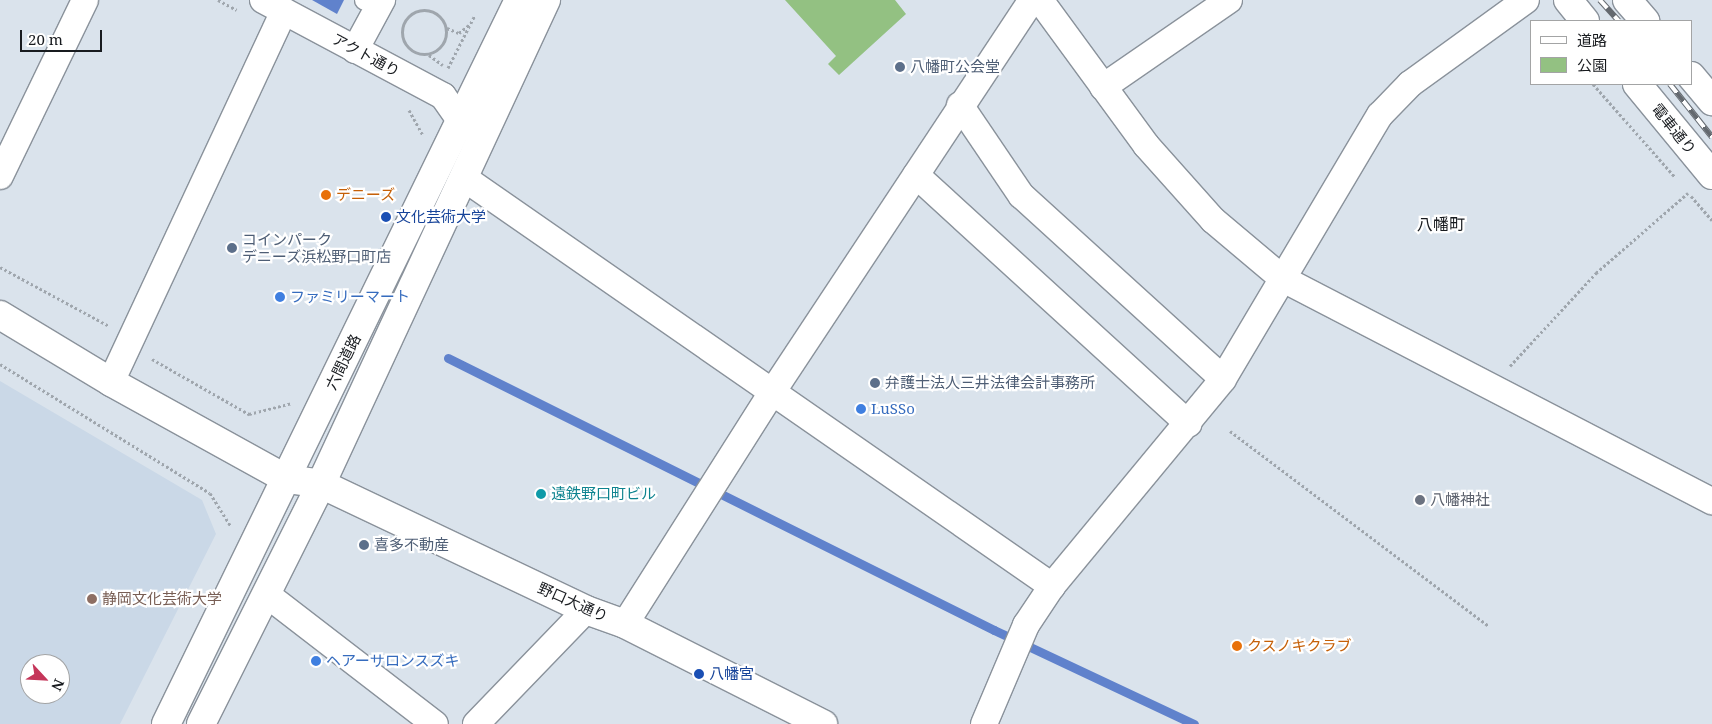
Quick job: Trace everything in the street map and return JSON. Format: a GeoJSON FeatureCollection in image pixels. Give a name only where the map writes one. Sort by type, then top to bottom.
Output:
{"type":"FeatureCollection","features":[{"type":"Feature","properties":{"kind":"street"},"geometry":{"type":"LineString","coordinates":[[0,176],[85,0]]}},
{"type":"Feature","properties":{"kind":"street"},"geometry":{"type":"LineString","coordinates":[[355,50],[382,0]]}},
{"type":"Feature","properties":{"kind":"street","name":"六間道路"},"geometry":{"type":"LineString","coordinates":[[166,724],[519,0]]}},
{"type":"Feature","properties":{"kind":"street"},"geometry":{"type":"LineString","coordinates":[[201,724],[322,484],[546,0]]}},
{"type":"Feature","properties":{"kind":"street"},"geometry":{"type":"LineString","coordinates":[[625,624],[773,391],[916,176],[960,105],[1032,0]]}},
{"type":"Feature","properties":{"kind":"street"},"geometry":{"type":"LineString","coordinates":[[1040,0],[1146,145],[1213,220],[1283,279],[1712,502]]}},
{"type":"Feature","properties":{"kind":"street"},"geometry":{"type":"LineString","coordinates":[[1103,87],[1229,0]]}},
{"type":"Feature","properties":{"kind":"street"},"geometry":{"type":"LineString","coordinates":[[984,724],[1013,661],[1026,625],[1052,586],[1189,424],[1223,380],[1380,116],[1410,84],[1526,0]]}},
{"type":"Feature","properties":{"kind":"street"},"geometry":{"type":"LineString","coordinates":[[1568,0],[1584,20]]}},
{"type":"Feature","properties":{"kind":"street"},"geometry":{"type":"LineString","coordinates":[[1627,0],[1644,20]]}},
{"type":"Feature","properties":{"kind":"street"},"geometry":{"type":"LineString","coordinates":[[111,382],[264,8]]}},
{"type":"Feature","properties":{"kind":"street","name":"アクト通り"},"geometry":{"type":"LineString","coordinates":[[264,8],[355,50],[443,96],[460,120]]}},
{"type":"Feature","properties":{"kind":"street"},"geometry":{"type":"LineString","coordinates":[[1692,77],[1712,101]]}},
{"type":"Feature","properties":{"kind":"street","name":"電車通り"},"geometry":{"type":"LineString","coordinates":[[1638,85],[1712,175]]}},
{"type":"Feature","properties":{"kind":"street"},"geometry":{"type":"LineString","coordinates":[[960,105],[1021,195],[1223,380]]}},
{"type":"Feature","properties":{"kind":"street"},"geometry":{"type":"LineString","coordinates":[[916,176],[1189,424]]}},
{"type":"Feature","properties":{"kind":"street"},"geometry":{"type":"LineString","coordinates":[[464,178],[1052,586]]}},
{"type":"Feature","properties":{"kind":"street"},"geometry":{"type":"LineString","coordinates":[[0,315],[111,382],[287,479]]}},
{"type":"Feature","properties":{"kind":"street","name":"野口大通り"},"geometry":{"type":"LineString","coordinates":[[287,479],[322,484],[586,610],[625,624],[823,724]]}},
{"type":"Feature","properties":{"kind":"street"},"geometry":{"type":"LineString","coordinates":[[266,594],[435,724]]}},
{"type":"Feature","properties":{"kind":"street"},"geometry":{"type":"LineString","coordinates":[[476,724],[586,610]]}},
{"type":"Feature","properties":{"kind":"path"},"geometry":{"type":"LineString","coordinates":[[218,0],[264,8]]}},
{"type":"Feature","properties":{"kind":"path"},"geometry":{"type":"LineString","coordinates":[[446,27],[444,42],[434,52],[420,54],[403,41],[402,26],[417,11],[432,12],[453,33],[459,32],[471,23]]}},
{"type":"Feature","properties":{"kind":"path"},"geometry":{"type":"LineString","coordinates":[[444,77],[475,15]]}},
{"type":"Feature","properties":{"kind":"path"},"geometry":{"type":"LineString","coordinates":[[1594,85],[1676,178]]}},
{"type":"Feature","properties":{"kind":"path"},"geometry":{"type":"LineString","coordinates":[[405,102],[424,136],[420,145]]}},
{"type":"Feature","properties":{"kind":"path"},"geometry":{"type":"LineString","coordinates":[[1682,185],[1712,220]]}},
{"type":"Feature","properties":{"kind":"path"},"geometry":{"type":"LineString","coordinates":[[1507,369],[1596,273],[1688,192]]}},
{"type":"Feature","properties":{"kind":"path"},"geometry":{"type":"LineString","coordinates":[[0,267],[112,327]]}},
{"type":"Feature","properties":{"kind":"path"},"geometry":{"type":"LineString","coordinates":[[145,355],[249,414],[298,402]]}},
{"type":"Feature","properties":{"kind":"path"},"geometry":{"type":"LineString","coordinates":[[0,364],[210,493]]}},
{"type":"Feature","properties":{"kind":"path"},"geometry":{"type":"LineString","coordinates":[[1230,431],[1489,626]]}},
{"type":"Feature","properties":{"kind":"shaded area","name":"静岡文化芸術大学"},"geometry":{"type":"Polygon","coordinates":[[[0,381],[202,500],[216,534],[120,724],[0,724],[0,381]]]}},
{"type":"Feature","properties":{"kind":"green space"},"geometry":{"type":"Polygon","coordinates":[[[785,0],[895,0],[906,14],[839,75],[828,64],[836,56],[785,0]]]}},
{"type":"Feature","properties":{"kind":"water"},"geometry":{"type":"Polygon","coordinates":[[[312,0],[344,0],[337,14],[312,0]]]}},
{"type":"Feature","properties":{"kind":"waterway"},"geometry":{"type":"LineString","coordinates":[[448,358],[994,630],[1194,724]]}},
{"type":"Feature","properties":{"kind":"railway"},"geometry":{"type":"LineString","coordinates":[[1600,0],[1618,20]]}},
{"type":"Feature","properties":{"kind":"railway"},"geometry":{"type":"LineString","coordinates":[[1671,85],[1712,137]]}},
{"type":"Feature","properties":{"kind":"place","name":"八幡町公会堂"},"geometry":{"type":"Point","coordinates":[900,67]}},
{"type":"Feature","properties":{"kind":"place","name":"デニーズ"},"geometry":{"type":"Point","coordinates":[326,195]}},
{"type":"Feature","properties":{"kind":"place","name":"文化芸術大学"},"geometry":{"type":"Point","coordinates":[386,217]}},
{"type":"Feature","properties":{"kind":"place","name":"コインパーク デニーズ浜松野口町店"},"geometry":{"type":"Point","coordinates":[232,248]}},
{"type":"Feature","properties":{"kind":"place","name":"ファミリーマート"},"geometry":{"type":"Point","coordinates":[280,297]}},
{"type":"Feature","properties":{"kind":"place","name":"弁護士法人三井法律会計事務所"},"geometry":{"type":"Point","coordinates":[875,383]}},
{"type":"Feature","properties":{"kind":"place","name":"LuSSo"},"geometry":{"type":"Point","coordinates":[861,409]}},
{"type":"Feature","properties":{"kind":"place","name":"遠鉄野口町ビル"},"geometry":{"type":"Point","coordinates":[541,494]}},
{"type":"Feature","properties":{"kind":"place","name":"八幡神社"},"geometry":{"type":"Point","coordinates":[1420,500]}},
{"type":"Feature","properties":{"kind":"place","name":"喜多不動産"},"geometry":{"type":"Point","coordinates":[364,545]}},
{"type":"Feature","properties":{"kind":"place","name":"静岡文化芸術大学"},"geometry":{"type":"Point","coordinates":[92,599]}},
{"type":"Feature","properties":{"kind":"place","name":"クスノキクラブ"},"geometry":{"type":"Point","coordinates":[1237,646]}},
{"type":"Feature","properties":{"kind":"place","name":"ヘアーサロンスズキ"},"geometry":{"type":"Point","coordinates":[316,661]}},
{"type":"Feature","properties":{"kind":"place","name":"八幡宮"},"geometry":{"type":"Point","coordinates":[699,674]}},
{"type":"Feature","properties":{"kind":"district","name":"八幡町"},"geometry":{"type":"Point","coordinates":[1441,224]}}]}
